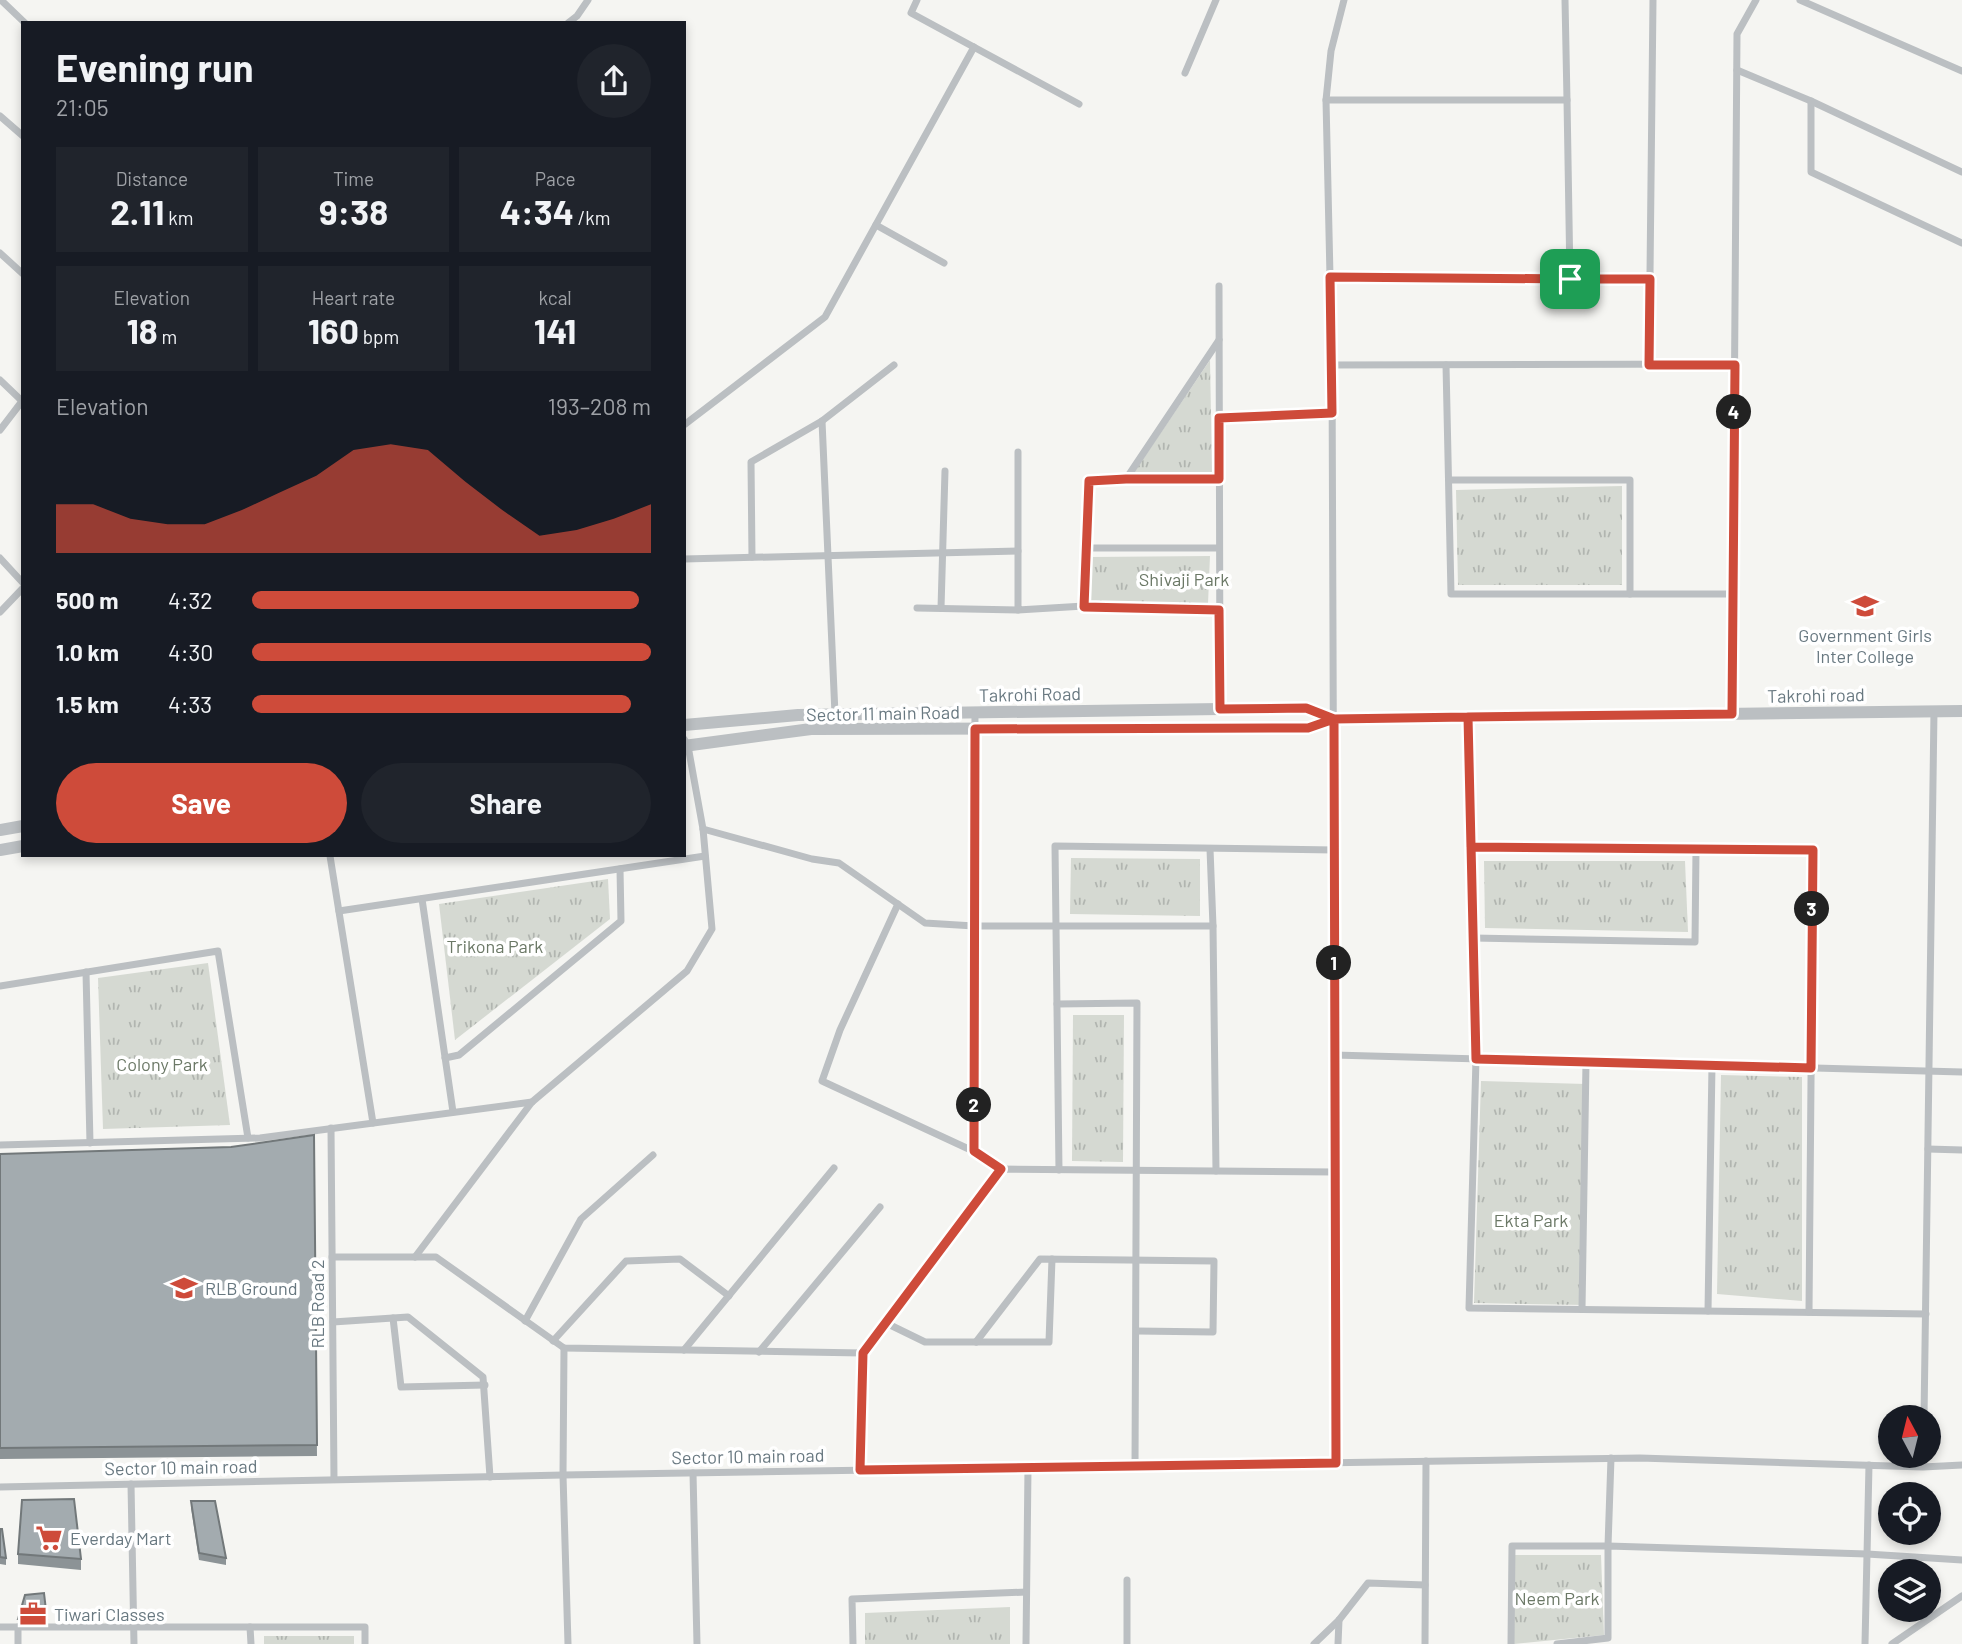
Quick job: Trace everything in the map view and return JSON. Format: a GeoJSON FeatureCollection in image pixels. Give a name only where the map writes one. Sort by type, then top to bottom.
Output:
{"type":"FeatureCollection","features":[{"type":"Feature","properties":{"kind":"street"},"geometry":{"type":"LineString","coordinates":[[1,0],[24,21]]}},
{"type":"Feature","properties":{"kind":"street"},"geometry":{"type":"LineString","coordinates":[[571,21],[588,0]]}},
{"type":"Feature","properties":{"kind":"street"},"geometry":{"type":"LineString","coordinates":[[917,0],[911,13],[1079,104]]}},
{"type":"Feature","properties":{"kind":"street"},"geometry":{"type":"LineString","coordinates":[[1185,73],[1216,0]]}},
{"type":"Feature","properties":{"kind":"street"},"geometry":{"type":"LineString","coordinates":[[1336,1463],[1332,365],[1326,100],[1331,51],[1344,0]]}},
{"type":"Feature","properties":{"kind":"street"},"geometry":{"type":"LineString","coordinates":[[1565,0],[1570,279]]}},
{"type":"Feature","properties":{"kind":"street"},"geometry":{"type":"LineString","coordinates":[[1649,365],[1653,0]]}},
{"type":"Feature","properties":{"kind":"street"},"geometry":{"type":"LineString","coordinates":[[1732,714],[1738,34],[1756,0]]}},
{"type":"Feature","properties":{"kind":"street"},"geometry":{"type":"LineString","coordinates":[[1800,0],[1962,71]]}},
{"type":"Feature","properties":{"kind":"street"},"geometry":{"type":"LineString","coordinates":[[686,423],[825,317],[974,47]]}},
{"type":"Feature","properties":{"kind":"street"},"geometry":{"type":"LineString","coordinates":[[1737,70],[1811,101],[1962,173]]}},
{"type":"Feature","properties":{"kind":"street"},"geometry":{"type":"LineString","coordinates":[[1326,100],[1567,100]]}},
{"type":"Feature","properties":{"kind":"street"},"geometry":{"type":"LineString","coordinates":[[1811,101],[1811,172],[1962,243]]}},
{"type":"Feature","properties":{"kind":"street"},"geometry":{"type":"LineString","coordinates":[[0,116],[21,134]]}},
{"type":"Feature","properties":{"kind":"street"},"geometry":{"type":"LineString","coordinates":[[876,225],[944,263]]}},
{"type":"Feature","properties":{"kind":"street"},"geometry":{"type":"LineString","coordinates":[[0,253],[21,272]]}},
{"type":"Feature","properties":{"kind":"street"},"geometry":{"type":"LineString","coordinates":[[1330,277],[1650,279]]}},
{"type":"Feature","properties":{"kind":"street"},"geometry":{"type":"LineString","coordinates":[[1219,286],[1220,709]]}},
{"type":"Feature","properties":{"kind":"street"},"geometry":{"type":"LineString","coordinates":[[1126,479],[1219,340]]}},
{"type":"Feature","properties":{"kind":"street"},"geometry":{"type":"LineString","coordinates":[[752,557],[751,462],[822,421],[894,365]]}},
{"type":"Feature","properties":{"kind":"street"},"geometry":{"type":"LineString","coordinates":[[1332,365],[1735,365]]}},
{"type":"Feature","properties":{"kind":"street"},"geometry":{"type":"LineString","coordinates":[[1446,365],[1451,594],[1733,594]]}},
{"type":"Feature","properties":{"kind":"street"},"geometry":{"type":"LineString","coordinates":[[0,380],[21,400]]}},
{"type":"Feature","properties":{"kind":"street"},"geometry":{"type":"LineString","coordinates":[[0,430],[21,402]]}},
{"type":"Feature","properties":{"kind":"street"},"geometry":{"type":"LineString","coordinates":[[1219,418],[1332,413]]}},
{"type":"Feature","properties":{"kind":"street"},"geometry":{"type":"LineString","coordinates":[[822,421],[835,714]]}},
{"type":"Feature","properties":{"kind":"street"},"geometry":{"type":"LineString","coordinates":[[1018,452],[1018,610]]}},
{"type":"Feature","properties":{"kind":"street"},"geometry":{"type":"LineString","coordinates":[[941,608],[945,471]]}},
{"type":"Feature","properties":{"kind":"street"},"geometry":{"type":"LineString","coordinates":[[1084,607],[1089,481],[1219,479]]}},
{"type":"Feature","properties":{"kind":"street"},"geometry":{"type":"LineString","coordinates":[[1449,480],[1630,480],[1630,594]]}},
{"type":"Feature","properties":{"kind":"street"},"geometry":{"type":"LineString","coordinates":[[1086,548],[1219,548]]}},
{"type":"Feature","properties":{"kind":"street"},"geometry":{"type":"LineString","coordinates":[[686,559],[1018,551]]}},
{"type":"Feature","properties":{"kind":"street"},"geometry":{"type":"LineString","coordinates":[[0,558],[21,584]]}},
{"type":"Feature","properties":{"kind":"street"},"geometry":{"type":"LineString","coordinates":[[0,612],[21,588]]}},
{"type":"Feature","properties":{"kind":"street"},"geometry":{"type":"LineString","coordinates":[[917,608],[1018,610],[1084,607],[1219,610]]}},
{"type":"Feature","properties":{"kind":"street","name":"Takrohi Road"},"geometry":{"type":"LineString","coordinates":[[686,725],[797,715],[1306,708],[1334,719]]}},
{"type":"Feature","properties":{"kind":"street","name":"Takrohi road"},"geometry":{"type":"LineString","coordinates":[[1334,719],[1962,711]]}},
{"type":"Feature","properties":{"kind":"street"},"geometry":{"type":"LineString","coordinates":[[974,1151],[975,712]]}},
{"type":"Feature","properties":{"kind":"street"},"geometry":{"type":"LineString","coordinates":[[1924,1405],[1934,712]]}},
{"type":"Feature","properties":{"kind":"street"},"geometry":{"type":"LineString","coordinates":[[1468,717],[1476,1059],[1469,1308],[1926,1314]]}},
{"type":"Feature","properties":{"kind":"street","name":"Sector 11 main Road"},"geometry":{"type":"LineString","coordinates":[[686,744],[811,730],[1308,728],[1334,719]]}},
{"type":"Feature","properties":{"kind":"street"},"geometry":{"type":"LineString","coordinates":[[415,1257],[532,1102],[687,971],[712,929],[703,829],[686,744]]}},
{"type":"Feature","properties":{"kind":"street"},"geometry":{"type":"LineString","coordinates":[[0,830],[21,826]]}},
{"type":"Feature","properties":{"kind":"street"},"geometry":{"type":"LineString","coordinates":[[703,829],[812,859],[839,863],[925,923],[974,926],[1213,926]]}},
{"type":"Feature","properties":{"kind":"street"},"geometry":{"type":"LineString","coordinates":[[0,850],[21,846]]}},
{"type":"Feature","properties":{"kind":"street"},"geometry":{"type":"LineString","coordinates":[[1059,1170],[1055,846],[1334,850]]}},
{"type":"Feature","properties":{"kind":"street"},"geometry":{"type":"LineString","coordinates":[[1471,847],[1813,850],[1810,1312]]}},
{"type":"Feature","properties":{"kind":"street"},"geometry":{"type":"LineString","coordinates":[[1210,849],[1216,1171]]}},
{"type":"Feature","properties":{"kind":"street"},"geometry":{"type":"LineString","coordinates":[[1473,938],[1695,942],[1696,850]]}},
{"type":"Feature","properties":{"kind":"street"},"geometry":{"type":"LineString","coordinates":[[339,911],[705,856]]}},
{"type":"Feature","properties":{"kind":"street"},"geometry":{"type":"LineString","coordinates":[[330,857],[373,1123]]}},
{"type":"Feature","properties":{"kind":"street"},"geometry":{"type":"LineString","coordinates":[[445,1058],[459,1055],[621,921],[620,869]]}},
{"type":"Feature","properties":{"kind":"street"},"geometry":{"type":"LineString","coordinates":[[422,899],[453,1112]]}},
{"type":"Feature","properties":{"kind":"street"},"geometry":{"type":"LineString","coordinates":[[898,904],[840,1030],[822,1081],[974,1151],[1001,1169],[1335,1172]]}},
{"type":"Feature","properties":{"kind":"street"},"geometry":{"type":"LineString","coordinates":[[0,986],[218,951],[248,1138]]}},
{"type":"Feature","properties":{"kind":"street"},"geometry":{"type":"LineString","coordinates":[[86,972],[90,1143]]}},
{"type":"Feature","properties":{"kind":"street"},"geometry":{"type":"LineString","coordinates":[[1056,1004],[1137,1003],[1135,1466]]}},
{"type":"Feature","properties":{"kind":"street"},"geometry":{"type":"LineString","coordinates":[[1334,1055],[1962,1072]]}},
{"type":"Feature","properties":{"kind":"street"},"geometry":{"type":"LineString","coordinates":[[1582,1309],[1586,1062]]}},
{"type":"Feature","properties":{"kind":"street"},"geometry":{"type":"LineString","coordinates":[[1708,1311],[1712,1066]]}},
{"type":"Feature","properties":{"kind":"street"},"geometry":{"type":"LineString","coordinates":[[0,1145],[248,1138],[532,1102]]}},
{"type":"Feature","properties":{"kind":"street","name":"RLB Road 2"},"geometry":{"type":"LineString","coordinates":[[331,1128],[334,1479]]}},
{"type":"Feature","properties":{"kind":"street"},"geometry":{"type":"LineString","coordinates":[[1928,1149],[1962,1150]]}},
{"type":"Feature","properties":{"kind":"street"},"geometry":{"type":"LineString","coordinates":[[525,1321],[581,1219],[653,1155]]}},
{"type":"Feature","properties":{"kind":"street"},"geometry":{"type":"LineString","coordinates":[[684,1350],[834,1168]]}},
{"type":"Feature","properties":{"kind":"street"},"geometry":{"type":"LineString","coordinates":[[860,1470],[863,1353],[1001,1169]]}},
{"type":"Feature","properties":{"kind":"street"},"geometry":{"type":"LineString","coordinates":[[759,1352],[880,1207]]}},
{"type":"Feature","properties":{"kind":"street"},"geometry":{"type":"LineString","coordinates":[[332,1256],[436,1257],[564,1348],[863,1353]]}},
{"type":"Feature","properties":{"kind":"street"},"geometry":{"type":"LineString","coordinates":[[553,1340],[626,1261],[680,1259],[729,1296]]}},
{"type":"Feature","properties":{"kind":"street"},"geometry":{"type":"LineString","coordinates":[[976,1342],[1040,1259],[1214,1261],[1213,1332],[1136,1331]]}},
{"type":"Feature","properties":{"kind":"street"},"geometry":{"type":"LineString","coordinates":[[886,1322],[925,1342],[1049,1342],[1052,1259]]}},
{"type":"Feature","properties":{"kind":"street"},"geometry":{"type":"LineString","coordinates":[[333,1322],[408,1317],[483,1377],[490,1477]]}},
{"type":"Feature","properties":{"kind":"street"},"geometry":{"type":"LineString","coordinates":[[393,1318],[401,1387],[485,1385]]}},
{"type":"Feature","properties":{"kind":"street"},"geometry":{"type":"LineString","coordinates":[[564,1348],[563,1475],[568,1644]]}},
{"type":"Feature","properties":{"kind":"street"},"geometry":{"type":"LineString","coordinates":[[1557,1644],[1608,1638],[1611,1458]]}},
{"type":"Feature","properties":{"kind":"street","name":"Sector 10 main road"},"geometry":{"type":"LineString","coordinates":[[0,1487],[1611,1458],[1878,1465]]}},
{"type":"Feature","properties":{"kind":"street"},"geometry":{"type":"LineString","coordinates":[[1424,1644],[1426,1461]]}},
{"type":"Feature","properties":{"kind":"street"},"geometry":{"type":"LineString","coordinates":[[1865,1644],[1869,1465]]}},
{"type":"Feature","properties":{"kind":"street","name":"Sector 10 main road"},"geometry":{"type":"LineString","coordinates":[[1941,1466],[1962,1465]]}},
{"type":"Feature","properties":{"kind":"street"},"geometry":{"type":"LineString","coordinates":[[1026,1644],[1028,1468]]}},
{"type":"Feature","properties":{"kind":"street"},"geometry":{"type":"LineString","coordinates":[[693,1473],[697,1644]]}},
{"type":"Feature","properties":{"kind":"street"},"geometry":{"type":"LineString","coordinates":[[131,1484],[134,1644]]}},
{"type":"Feature","properties":{"kind":"street"},"geometry":{"type":"LineString","coordinates":[[1511,1644],[1512,1546],[1608,1546],[1867,1554],[1962,1560]]}},
{"type":"Feature","properties":{"kind":"street"},"geometry":{"type":"LineString","coordinates":[[1127,1580],[1128,1644]]}},
{"type":"Feature","properties":{"kind":"street"},"geometry":{"type":"LineString","coordinates":[[1314,1644],[1339,1620],[1367,1583],[1425,1585]]}},
{"type":"Feature","properties":{"kind":"street"},"geometry":{"type":"LineString","coordinates":[[853,1644],[852,1599],[1026,1592]]}},
{"type":"Feature","properties":{"kind":"street"},"geometry":{"type":"LineString","coordinates":[[1892,1644],[1962,1596]]}},
{"type":"Feature","properties":{"kind":"street"},"geometry":{"type":"LineString","coordinates":[[1338,1644],[1339,1620]]}},
{"type":"Feature","properties":{"kind":"street"},"geometry":{"type":"LineString","coordinates":[[0,1627],[365,1627],[365,1644]]}},
{"type":"Feature","properties":{"kind":"street"},"geometry":{"type":"LineString","coordinates":[[18,1627],[18,1644]]}},
{"type":"Feature","properties":{"kind":"street"},"geometry":{"type":"LineString","coordinates":[[250,1627],[251,1644]]}},
{"type":"Feature","properties":{"kind":"green space"},"geometry":{"type":"Polygon","coordinates":[[[1210,360],[1212,474],[1133,474],[1210,360]]]}},
{"type":"Feature","properties":{"kind":"green space"},"geometry":{"type":"Polygon","coordinates":[[[1622,486],[1622,585],[1458,585],[1456,490],[1622,486]]]}},
{"type":"Feature","properties":{"kind":"green space","name":"Shivaji Park"},"geometry":{"type":"Polygon","coordinates":[[[1210,556],[1208,604],[1089,602],[1091,557],[1210,556]]]}},
{"type":"Feature","properties":{"kind":"green space"},"geometry":{"type":"Polygon","coordinates":[[[1071,858],[1200,859],[1200,916],[1070,914],[1071,858]]]}},
{"type":"Feature","properties":{"kind":"green space"},"geometry":{"type":"Polygon","coordinates":[[[1484,861],[1685,861],[1688,932],[1485,928],[1484,861]]]}},
{"type":"Feature","properties":{"kind":"green space","name":"Trikona Park"},"geometry":{"type":"Polygon","coordinates":[[[608,879],[610,919],[455,1040],[439,904],[608,879]]]}},
{"type":"Feature","properties":{"kind":"green space","name":"Colony Park"},"geometry":{"type":"Polygon","coordinates":[[[208,963],[230,1125],[103,1129],[98,978],[208,963]]]}},
{"type":"Feature","properties":{"kind":"green space"},"geometry":{"type":"Polygon","coordinates":[[[1073,1015],[1124,1015],[1123,1162],[1072,1161],[1073,1015]]]}},
{"type":"Feature","properties":{"kind":"green space"},"geometry":{"type":"Polygon","coordinates":[[[1721,1075],[1802,1077],[1802,1301],[1717,1294],[1721,1075]]]}},
{"type":"Feature","properties":{"kind":"green space","name":"Ekta Park"},"geometry":{"type":"Polygon","coordinates":[[[1481,1081],[1586,1084],[1584,1305],[1474,1303],[1481,1081]]]}},
{"type":"Feature","properties":{"kind":"green space","name":"Neem Park"},"geometry":{"type":"Polygon","coordinates":[[[1514,1555],[1601,1555],[1604,1635],[1514,1644],[1514,1555]]]}},
{"type":"Feature","properties":{"kind":"green space"},"geometry":{"type":"Polygon","coordinates":[[[1010,1607],[1010,1644],[865,1644],[865,1613],[1010,1607]]]}},
{"type":"Feature","properties":{"kind":"green space"},"geometry":{"type":"Polygon","coordinates":[[[264,1636],[354,1636],[354,1644],[264,1644],[264,1636]]]}},
{"type":"Feature","properties":{"kind":"building"},"geometry":{"type":"Polygon","coordinates":[[[314,1135],[317,1445],[0,1448],[0,1154],[231,1147],[314,1135]]]}},
{"type":"Feature","properties":{"kind":"building","name":"Everday Mart"},"geometry":{"type":"Polygon","coordinates":[[[74,1499],[81,1559],[18,1554],[22,1500],[74,1499]]]}},
{"type":"Feature","properties":{"kind":"building"},"geometry":{"type":"Polygon","coordinates":[[[191,1501],[215,1501],[226,1558],[199,1553],[191,1501]]]}},
{"type":"Feature","properties":{"kind":"building"},"geometry":{"type":"Polygon","coordinates":[[[2,1529],[6,1558],[0,1557],[2,1529]]]}},
{"type":"Feature","properties":{"kind":"building","name":"Tiwari Classes"},"geometry":{"type":"Polygon","coordinates":[[[44,1593],[47,1619],[18,1619],[25,1595],[44,1593]]]}},
{"type":"Feature","properties":{"kind":"place","name":"Government Girls Inter College"},"geometry":{"type":"Point","coordinates":[1865,606]}},
{"type":"Feature","properties":{"kind":"place","name":"RLB Ground"},"geometry":{"type":"Point","coordinates":[184,1288]}},
{"type":"Feature","properties":{"kind":"place","name":"Everday Mart"},"geometry":{"type":"Point","coordinates":[49,1538]}},
{"type":"Feature","properties":{"kind":"place","name":"Tiwari Classes"},"geometry":{"type":"Point","coordinates":[33,1614]}},
{"type":"Feature","properties":{"kind":"route"},"geometry":{"type":"LineString","coordinates":[[1570,279],[1330,277],[1332,413],[1219,418],[1219,479],[1089,481],[1084,607],[1219,610],[1220,709],[1306,708],[1334,719],[1336,1463],[860,1470],[863,1353],[1001,1169],[974,1151],[975,729],[1308,728],[1334,719],[1468,717],[1471,847],[1696,850],[1813,850],[1811,1068],[1476,1059],[1468,717],[1732,714],[1735,365],[1649,365],[1650,279],[1570,279]]}}]}
